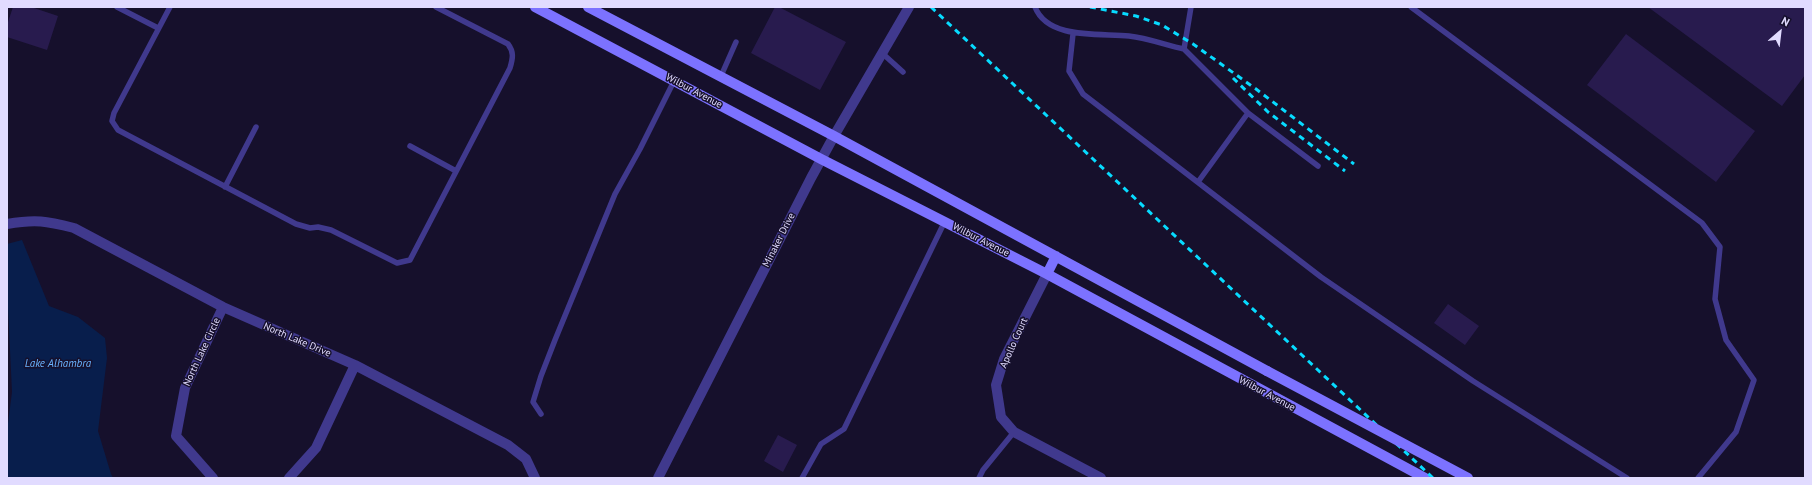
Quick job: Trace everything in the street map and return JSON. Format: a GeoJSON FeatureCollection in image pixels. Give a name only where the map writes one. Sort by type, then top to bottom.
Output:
{"type":"FeatureCollection","features":[{"type":"Feature","properties":{"kind":"main road","name":"Wilbur Avenue"},"geometry":{"type":"LineString","coordinates":[[535,7],[821,159],[1047,274],[1425,478]]}},
{"type":"Feature","properties":{"kind":"main road","name":"Wilbur Avenue"},"geometry":{"type":"LineString","coordinates":[[588,7],[834,136],[1468,478]]}},
{"type":"Feature","properties":{"kind":"main road"},"geometry":{"type":"LineString","coordinates":[[1047,274],[1056,256]]}},
{"type":"Feature","properties":{"kind":"street","name":"Minaker Drive"},"geometry":{"type":"LineString","coordinates":[[658,478],[821,159],[909,7]]}},
{"type":"Feature","properties":{"kind":"street","name":"North Lake Drive"},"geometry":{"type":"LineString","coordinates":[[7,224],[31,220],[47,221],[74,228],[222,308],[355,365],[508,446],[526,459],[535,476]]}},
{"type":"Feature","properties":{"kind":"street","name":"Apollo Court"},"geometry":{"type":"LineString","coordinates":[[1047,274],[1004,358],[996,386],[1001,417],[1014,432],[1101,478]]}},
{"type":"Feature","properties":{"kind":"street","name":"North Lake Circle"},"geometry":{"type":"LineString","coordinates":[[213,478],[176,436],[185,388],[222,308]]}},
{"type":"Feature","properties":{"kind":"street"},"geometry":{"type":"LineString","coordinates":[[290,478],[316,448],[355,365]]}},
{"type":"Feature","properties":{"kind":"lane"},"geometry":{"type":"LineString","coordinates":[[117,7],[158,28]]}},
{"type":"Feature","properties":{"kind":"lane"},"geometry":{"type":"LineString","coordinates":[[170,7],[114,113],[112,121],[118,130],[296,224],[310,228],[318,227],[331,230],[397,263],[410,260],[510,68],[513,59],[512,50],[508,44],[436,7]]}},
{"type":"Feature","properties":{"kind":"lane"},"geometry":{"type":"LineString","coordinates":[[1035,7],[1038,16],[1058,28],[1073,34],[1130,36],[1184,49],[1248,113],[1318,166]]}},
{"type":"Feature","properties":{"kind":"lane"},"geometry":{"type":"LineString","coordinates":[[1184,49],[1191,7]]}},
{"type":"Feature","properties":{"kind":"lane"},"geometry":{"type":"LineString","coordinates":[[1411,7],[1702,223],[1720,247],[1715,299],[1726,340],[1754,380],[1736,432],[1698,478]]}},
{"type":"Feature","properties":{"kind":"lane"},"geometry":{"type":"LineString","coordinates":[[1073,34],[1069,71],[1083,94],[1321,277],[1473,381],[1627,478]]}},
{"type":"Feature","properties":{"kind":"lane"},"geometry":{"type":"LineString","coordinates":[[721,76],[736,42]]}},
{"type":"Feature","properties":{"kind":"lane"},"geometry":{"type":"LineString","coordinates":[[882,53],[903,72]]}},
{"type":"Feature","properties":{"kind":"lane"},"geometry":{"type":"LineString","coordinates":[[541,414],[533,402],[555,340],[615,194],[640,149],[674,81]]}},
{"type":"Feature","properties":{"kind":"lane"},"geometry":{"type":"LineString","coordinates":[[1198,182],[1248,113]]}},
{"type":"Feature","properties":{"kind":"lane"},"geometry":{"type":"LineString","coordinates":[[225,187],[256,127]]}},
{"type":"Feature","properties":{"kind":"lane"},"geometry":{"type":"LineString","coordinates":[[410,146],[456,171]]}},
{"type":"Feature","properties":{"kind":"lane"},"geometry":{"type":"LineString","coordinates":[[802,478],[821,444],[831,436],[844,429],[944,221]]}},
{"type":"Feature","properties":{"kind":"lane"},"geometry":{"type":"LineString","coordinates":[[978,478],[1014,432]]}},
{"type":"Feature","properties":{"kind":"water","name":"Lake Alhambra"},"geometry":{"type":"Polygon","coordinates":[[[22,240],[49,306],[78,317],[105,338],[107,358],[98,431],[113,478],[7,478],[7,431],[12,392],[7,244],[22,240]]]}},
{"type":"Feature","properties":{"kind":"building"},"geometry":{"type":"Polygon","coordinates":[[[13,7],[31,7],[58,16],[47,50],[7,37],[7,25],[13,7]]]}},
{"type":"Feature","properties":{"kind":"building"},"geometry":{"type":"Polygon","coordinates":[[[775,7],[779,7],[846,42],[820,90],[751,53],[775,7]]]}},
{"type":"Feature","properties":{"kind":"building"},"geometry":{"type":"Polygon","coordinates":[[[1648,7],[1805,7],[1805,75],[1782,106],[1648,7]]]}},
{"type":"Feature","properties":{"kind":"building"},"geometry":{"type":"Polygon","coordinates":[[[1626,34],[1755,131],[1716,182],[1587,85],[1626,34]]]}},
{"type":"Feature","properties":{"kind":"building"},"geometry":{"type":"Polygon","coordinates":[[[1448,304],[1479,326],[1465,345],[1434,323],[1448,304]]]}},
{"type":"Feature","properties":{"kind":"building"},"geometry":{"type":"Polygon","coordinates":[[[778,435],[797,445],[783,472],[764,461],[778,435]]]}},
{"type":"Feature","properties":{"kind":"railway"},"geometry":{"type":"LineString","coordinates":[[931,7],[1433,478]]}},
{"type":"Feature","properties":{"kind":"railway"},"geometry":{"type":"LineString","coordinates":[[1090,7],[1136,16],[1162,25],[1193,44],[1256,89],[1354,164]]}},
{"type":"Feature","properties":{"kind":"railway"},"geometry":{"type":"LineString","coordinates":[[1233,78],[1268,112],[1345,171]]}}]}
